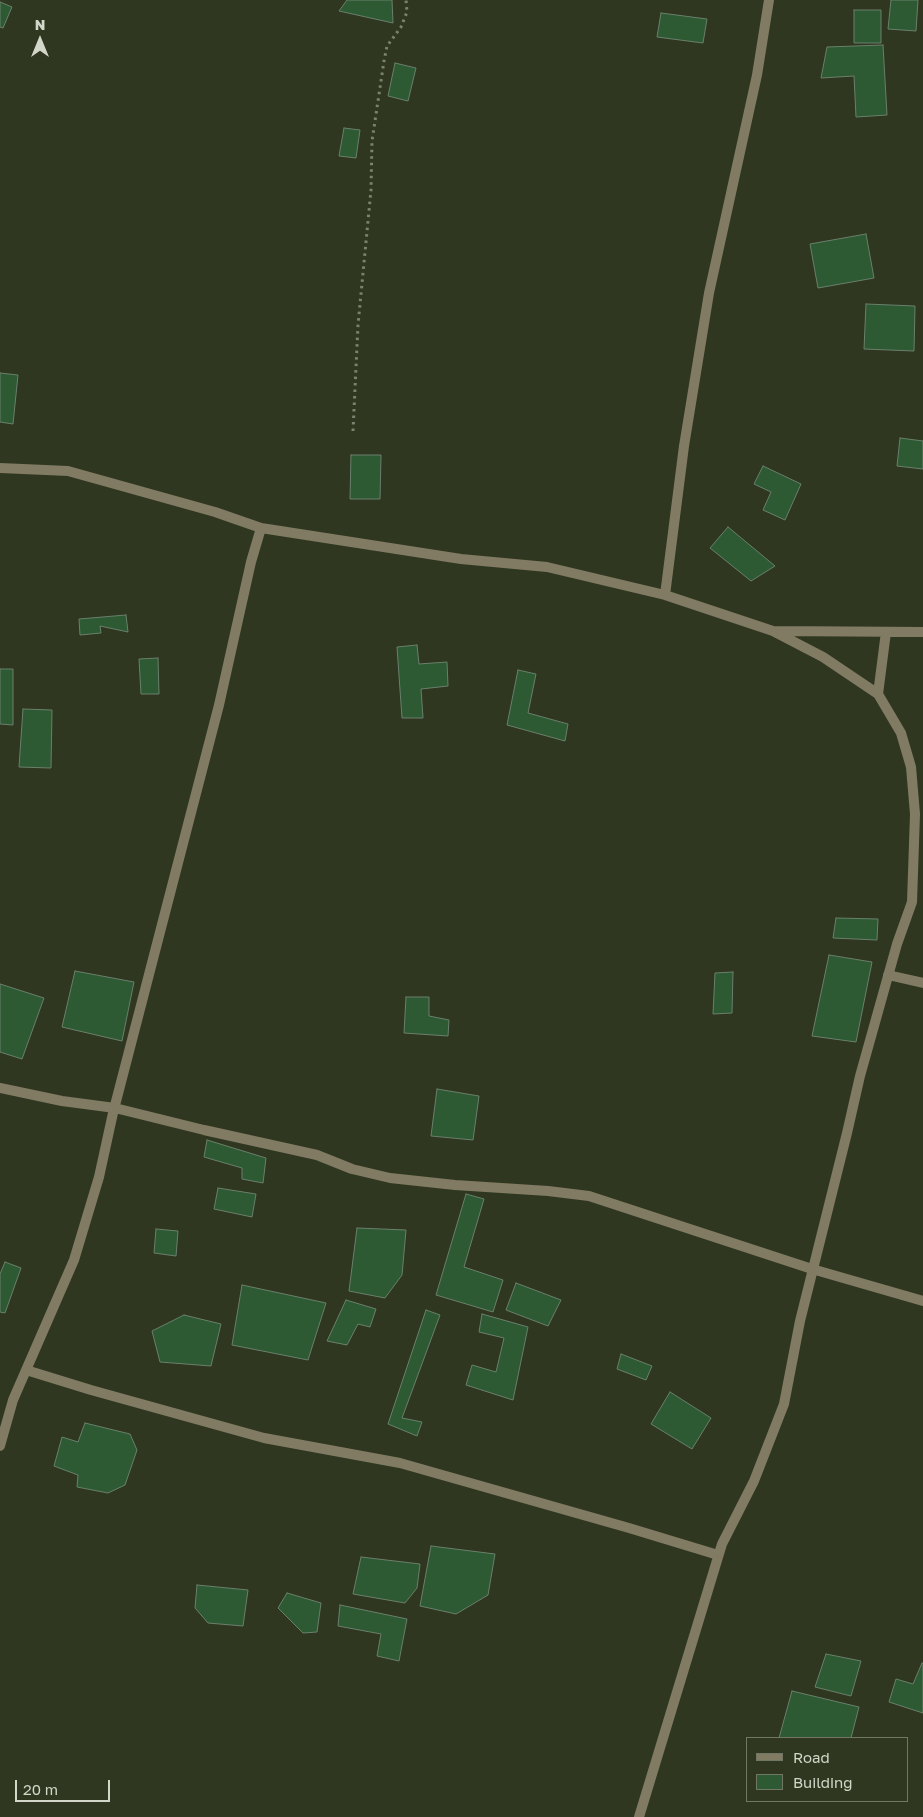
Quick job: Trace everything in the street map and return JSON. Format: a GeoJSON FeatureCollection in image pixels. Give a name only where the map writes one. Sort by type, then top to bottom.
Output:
{"type":"FeatureCollection","features":[{"type":"Feature","properties":{"kind":"street"},"geometry":{"type":"LineString","coordinates":[[665,595],[684,446],[709,293],[757,75],[769,0]]}},
{"type":"Feature","properties":{"kind":"street"},"geometry":{"type":"LineString","coordinates":[[0,468],[68,471],[215,512],[261,528],[461,559],[547,567],[665,595],[773,631],[823,657],[878,694],[901,732],[911,767],[915,814],[912,902],[888,976],[860,1076],[848,1133],[812,1269],[784,1404],[754,1481],[718,1555],[639,1817]]}},
{"type":"Feature","properties":{"kind":"street"},"geometry":{"type":"LineString","coordinates":[[0,1446],[13,1400],[74,1260],[99,1177],[219,705],[251,562],[261,528]]}},
{"type":"Feature","properties":{"kind":"street"},"geometry":{"type":"LineString","coordinates":[[773,631],[923,632]]}},
{"type":"Feature","properties":{"kind":"street"},"geometry":{"type":"LineString","coordinates":[[878,694],[886,632]]}},
{"type":"Feature","properties":{"kind":"street"},"geometry":{"type":"LineString","coordinates":[[888,976],[923,983]]}},
{"type":"Feature","properties":{"kind":"street"},"geometry":{"type":"LineString","coordinates":[[0,1088],[62,1101],[115,1108],[317,1155],[352,1169],[390,1178],[589,1196],[812,1269],[923,1301]]}},
{"type":"Feature","properties":{"kind":"street"},"geometry":{"type":"LineString","coordinates":[[26,1370],[90,1390],[264,1438],[400,1464],[718,1555]]}},
{"type":"Feature","properties":{"kind":"path"},"geometry":{"type":"LineString","coordinates":[[353,431],[358,325],[371,190],[372,141],[384,61],[388,46],[401,27],[406,12],[406,0]]}},
{"type":"Feature","properties":{"kind":"building"},"geometry":{"type":"Polygon","coordinates":[[[347,0],[392,0],[393,23],[339,11],[347,0]]]}},
{"type":"Feature","properties":{"kind":"building"},"geometry":{"type":"Polygon","coordinates":[[[891,0],[918,0],[916,31],[888,29],[891,0]]]}},
{"type":"Feature","properties":{"kind":"building"},"geometry":{"type":"Polygon","coordinates":[[[0,2],[12,7],[3,28],[0,27],[0,2]]]}},
{"type":"Feature","properties":{"kind":"building"},"geometry":{"type":"Polygon","coordinates":[[[854,10],[881,10],[881,43],[854,43],[854,10]]]}},
{"type":"Feature","properties":{"kind":"building"},"geometry":{"type":"Polygon","coordinates":[[[661,13],[707,19],[703,43],[657,37],[661,13]]]}},
{"type":"Feature","properties":{"kind":"building"},"geometry":{"type":"Polygon","coordinates":[[[883,45],[887,115],[856,117],[854,76],[821,78],[827,47],[883,45]]]}},
{"type":"Feature","properties":{"kind":"building"},"geometry":{"type":"Polygon","coordinates":[[[395,63],[416,68],[408,101],[388,96],[395,63]]]}},
{"type":"Feature","properties":{"kind":"building"},"geometry":{"type":"Polygon","coordinates":[[[344,128],[360,130],[356,158],[339,156],[344,128]]]}},
{"type":"Feature","properties":{"kind":"building"},"geometry":{"type":"Polygon","coordinates":[[[866,234],[874,278],[818,288],[810,244],[866,234]]]}},
{"type":"Feature","properties":{"kind":"building"},"geometry":{"type":"Polygon","coordinates":[[[866,304],[915,306],[914,351],[864,349],[866,304]]]}},
{"type":"Feature","properties":{"kind":"building"},"geometry":{"type":"Polygon","coordinates":[[[0,373],[18,375],[13,424],[0,422],[0,373]]]}},
{"type":"Feature","properties":{"kind":"building"},"geometry":{"type":"Polygon","coordinates":[[[900,438],[923,441],[923,469],[897,466],[900,438]]]}},
{"type":"Feature","properties":{"kind":"building"},"geometry":{"type":"Polygon","coordinates":[[[351,455],[381,455],[380,499],[350,499],[351,455]]]}},
{"type":"Feature","properties":{"kind":"building"},"geometry":{"type":"Polygon","coordinates":[[[763,466],[801,484],[785,520],[763,510],[771,492],[754,484],[763,466]]]}},
{"type":"Feature","properties":{"kind":"building"},"geometry":{"type":"Polygon","coordinates":[[[728,527],[775,566],[751,581],[710,548],[728,527]]]}},
{"type":"Feature","properties":{"kind":"building"},"geometry":{"type":"Polygon","coordinates":[[[126,615],[128,632],[100,626],[101,633],[80,635],[79,619],[126,615]]]}},
{"type":"Feature","properties":{"kind":"building"},"geometry":{"type":"Polygon","coordinates":[[[417,645],[419,664],[447,662],[448,686],[421,689],[423,718],[402,718],[397,647],[417,645]]]}},
{"type":"Feature","properties":{"kind":"building"},"geometry":{"type":"Polygon","coordinates":[[[158,658],[159,694],[141,694],[139,659],[158,658]]]}},
{"type":"Feature","properties":{"kind":"building"},"geometry":{"type":"Polygon","coordinates":[[[0,669],[13,669],[13,725],[0,724],[0,669]]]}},
{"type":"Feature","properties":{"kind":"building"},"geometry":{"type":"Polygon","coordinates":[[[518,670],[536,674],[528,713],[568,724],[565,741],[507,725],[518,670]]]}},
{"type":"Feature","properties":{"kind":"building"},"geometry":{"type":"Polygon","coordinates":[[[23,709],[52,710],[51,768],[19,767],[23,709]]]}},
{"type":"Feature","properties":{"kind":"building"},"geometry":{"type":"Polygon","coordinates":[[[836,918],[878,919],[877,940],[833,938],[836,918]]]}},
{"type":"Feature","properties":{"kind":"building"},"geometry":{"type":"Polygon","coordinates":[[[829,955],[872,962],[856,1042],[812,1036],[829,955]]]}},
{"type":"Feature","properties":{"kind":"building"},"geometry":{"type":"Polygon","coordinates":[[[75,971],[134,982],[122,1041],[62,1027],[75,971]]]}},
{"type":"Feature","properties":{"kind":"building"},"geometry":{"type":"Polygon","coordinates":[[[733,972],[732,1013],[713,1014],[715,973],[733,972]]]}},
{"type":"Feature","properties":{"kind":"building"},"geometry":{"type":"Polygon","coordinates":[[[0,984],[44,998],[22,1059],[0,1052],[0,984]]]}},
{"type":"Feature","properties":{"kind":"building"},"geometry":{"type":"Polygon","coordinates":[[[406,997],[429,997],[429,1016],[449,1020],[448,1036],[404,1033],[406,997]]]}},
{"type":"Feature","properties":{"kind":"building"},"geometry":{"type":"Polygon","coordinates":[[[437,1089],[479,1096],[473,1140],[431,1136],[437,1089]]]}},
{"type":"Feature","properties":{"kind":"building"},"geometry":{"type":"Polygon","coordinates":[[[207,1140],[266,1158],[263,1183],[242,1179],[242,1168],[204,1157],[207,1140]]]}},
{"type":"Feature","properties":{"kind":"building"},"geometry":{"type":"Polygon","coordinates":[[[218,1188],[256,1194],[252,1217],[214,1209],[218,1188]]]}},
{"type":"Feature","properties":{"kind":"building"},"geometry":{"type":"Polygon","coordinates":[[[466,1194],[484,1199],[464,1267],[503,1280],[493,1312],[436,1295],[466,1194]]]}},
{"type":"Feature","properties":{"kind":"building"},"geometry":{"type":"Polygon","coordinates":[[[357,1228],[406,1230],[402,1275],[385,1298],[349,1291],[357,1228]]]}},
{"type":"Feature","properties":{"kind":"building"},"geometry":{"type":"Polygon","coordinates":[[[156,1229],[178,1231],[176,1256],[154,1253],[156,1229]]]}},
{"type":"Feature","properties":{"kind":"building"},"geometry":{"type":"Polygon","coordinates":[[[5,1262],[21,1268],[5,1313],[0,1312],[0,1274],[5,1262]]]}},
{"type":"Feature","properties":{"kind":"building"},"geometry":{"type":"Polygon","coordinates":[[[516,1283],[561,1300],[548,1326],[506,1310],[516,1283]]]}},
{"type":"Feature","properties":{"kind":"building"},"geometry":{"type":"Polygon","coordinates":[[[242,1285],[326,1303],[308,1360],[232,1345],[242,1285]]]}},
{"type":"Feature","properties":{"kind":"building"},"geometry":{"type":"Polygon","coordinates":[[[346,1300],[376,1309],[370,1327],[358,1324],[347,1345],[327,1341],[346,1300]]]}},
{"type":"Feature","properties":{"kind":"building"},"geometry":{"type":"Polygon","coordinates":[[[426,1310],[440,1315],[402,1418],[422,1422],[417,1436],[388,1424],[426,1310]]]}},
{"type":"Feature","properties":{"kind":"building"},"geometry":{"type":"Polygon","coordinates":[[[482,1314],[528,1327],[513,1400],[466,1385],[472,1365],[496,1372],[504,1338],[479,1332],[482,1314]]]}},
{"type":"Feature","properties":{"kind":"building"},"geometry":{"type":"Polygon","coordinates":[[[184,1315],[221,1324],[211,1366],[160,1362],[152,1331],[184,1315]]]}},
{"type":"Feature","properties":{"kind":"building"},"geometry":{"type":"Polygon","coordinates":[[[621,1354],[652,1366],[646,1380],[617,1369],[621,1354]]]}},
{"type":"Feature","properties":{"kind":"building"},"geometry":{"type":"Polygon","coordinates":[[[670,1392],[711,1418],[692,1449],[651,1424],[670,1392]]]}},
{"type":"Feature","properties":{"kind":"building"},"geometry":{"type":"Polygon","coordinates":[[[85,1423],[130,1434],[137,1450],[125,1485],[108,1493],[77,1487],[78,1475],[54,1466],[62,1437],[78,1442],[85,1423]]]}},
{"type":"Feature","properties":{"kind":"building"},"geometry":{"type":"Polygon","coordinates":[[[431,1546],[495,1554],[488,1595],[456,1614],[420,1606],[431,1546]]]}},
{"type":"Feature","properties":{"kind":"building"},"geometry":{"type":"Polygon","coordinates":[[[361,1557],[420,1564],[417,1588],[405,1603],[353,1594],[361,1557]]]}},
{"type":"Feature","properties":{"kind":"building"},"geometry":{"type":"Polygon","coordinates":[[[197,1585],[248,1590],[243,1626],[208,1623],[195,1608],[197,1585]]]}},
{"type":"Feature","properties":{"kind":"building"},"geometry":{"type":"Polygon","coordinates":[[[287,1593],[321,1603],[317,1632],[303,1633],[278,1608],[287,1593]]]}},
{"type":"Feature","properties":{"kind":"building"},"geometry":{"type":"Polygon","coordinates":[[[340,1605],[407,1619],[399,1661],[377,1656],[381,1634],[338,1626],[340,1605]]]}},
{"type":"Feature","properties":{"kind":"building"},"geometry":{"type":"Polygon","coordinates":[[[826,1654],[861,1661],[851,1696],[815,1687],[826,1654]]]}},
{"type":"Feature","properties":{"kind":"building"},"geometry":{"type":"Polygon","coordinates":[[[922,1663],[923,1713],[889,1702],[896,1679],[913,1684],[922,1663]]]}},
{"type":"Feature","properties":{"kind":"building"},"geometry":{"type":"Polygon","coordinates":[[[792,1691],[859,1707],[851,1737],[779,1737],[792,1691]]]}}]}
